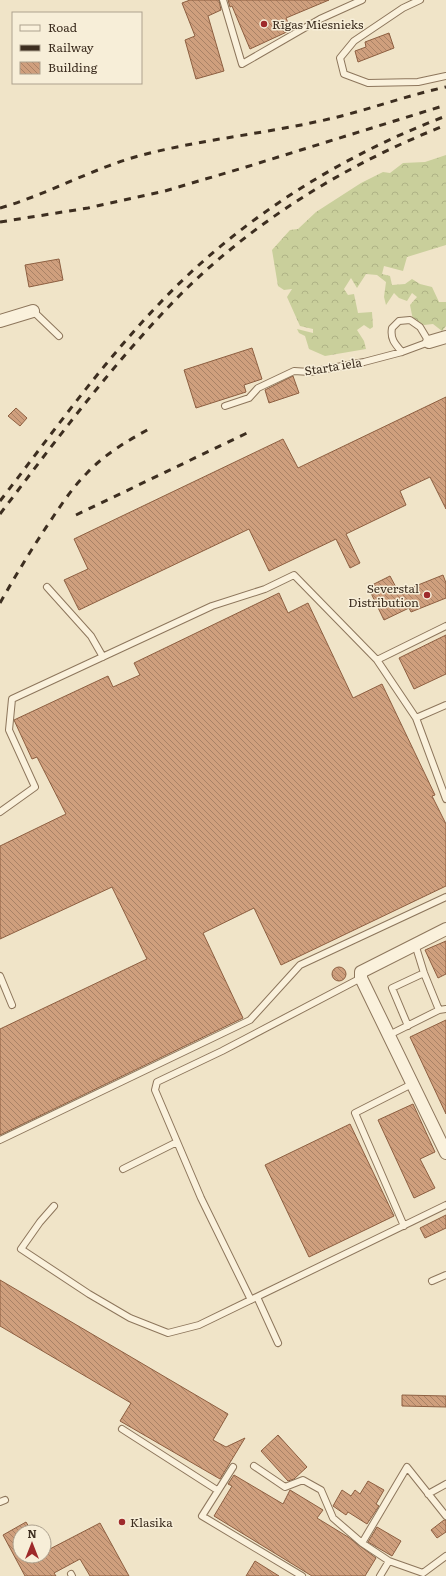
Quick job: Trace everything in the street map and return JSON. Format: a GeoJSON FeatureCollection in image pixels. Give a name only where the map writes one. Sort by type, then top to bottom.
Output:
{"type":"FeatureCollection","features":[{"type":"Feature","properties":{"kind":"street"},"geometry":{"type":"LineString","coordinates":[[0,321],[33,311]]}},
{"type":"Feature","properties":{"kind":"street","name":"Starta iela"},"geometry":{"type":"LineString","coordinates":[[429,342],[446,337]]}},
{"type":"Feature","properties":{"kind":"street"},"geometry":{"type":"LineString","coordinates":[[446,929],[361,972],[361,978],[446,1153]]}},
{"type":"Feature","properties":{"kind":"lane"},"geometry":{"type":"LineString","coordinates":[[223,0],[242,64],[320,19],[362,0]]}},
{"type":"Feature","properties":{"kind":"lane"},"geometry":{"type":"LineString","coordinates":[[420,0],[403,8],[354,41],[340,58],[344,74],[368,83],[418,82],[446,76]]}},
{"type":"Feature","properties":{"kind":"lane"},"geometry":{"type":"LineString","coordinates":[[33,311],[59,336]]}},
{"type":"Feature","properties":{"kind":"lane"},"geometry":{"type":"LineString","coordinates":[[402,352],[394,343],[391,335],[392,328],[399,322],[410,320],[420,327],[429,342]]}},
{"type":"Feature","properties":{"kind":"lane","name":"Starta iela"},"geometry":{"type":"LineString","coordinates":[[225,406],[249,398],[258,388],[294,372],[310,372],[402,352],[429,342]]}},
{"type":"Feature","properties":{"kind":"lane"},"geometry":{"type":"LineString","coordinates":[[0,812],[35,787],[9,730],[12,699],[212,606],[265,589],[294,575],[377,660],[416,718],[446,799]]}},
{"type":"Feature","properties":{"kind":"lane"},"geometry":{"type":"LineString","coordinates":[[47,587],[91,636],[103,657]]}},
{"type":"Feature","properties":{"kind":"lane"},"geometry":{"type":"LineString","coordinates":[[377,660],[446,626]]}},
{"type":"Feature","properties":{"kind":"lane"},"geometry":{"type":"LineString","coordinates":[[416,718],[446,705]]}},
{"type":"Feature","properties":{"kind":"lane"},"geometry":{"type":"LineString","coordinates":[[0,1140],[250,1020],[300,965],[446,897]]}},
{"type":"Feature","properties":{"kind":"lane"},"geometry":{"type":"LineString","coordinates":[[389,1036],[443,1010],[424,973],[415,944]]}},
{"type":"Feature","properties":{"kind":"lane"},"geometry":{"type":"LineString","coordinates":[[408,1026],[392,988],[424,973]]}},
{"type":"Feature","properties":{"kind":"lane"},"geometry":{"type":"LineString","coordinates":[[0,976],[12,1005]]}},
{"type":"Feature","properties":{"kind":"lane"},"geometry":{"type":"LineString","coordinates":[[251,1300],[201,1198],[176,1142],[155,1090],[157,1082],[222,1051],[361,978]]}},
{"type":"Feature","properties":{"kind":"lane"},"geometry":{"type":"LineString","coordinates":[[404,1226],[355,1113],[412,1084]]}},
{"type":"Feature","properties":{"kind":"lane"},"geometry":{"type":"LineString","coordinates":[[123,1169],[176,1142]]}},
{"type":"Feature","properties":{"kind":"lane"},"geometry":{"type":"LineString","coordinates":[[54,1206],[40,1222],[21,1249],[89,1294],[130,1318],[168,1333],[199,1325],[446,1205]]}},
{"type":"Feature","properties":{"kind":"lane"},"geometry":{"type":"LineString","coordinates":[[432,1281],[446,1275]]}},
{"type":"Feature","properties":{"kind":"lane"},"geometry":{"type":"LineString","coordinates":[[257,1297],[278,1343]]}},
{"type":"Feature","properties":{"kind":"lane"},"geometry":{"type":"LineString","coordinates":[[122,1429],[217,1490]]}},
{"type":"Feature","properties":{"kind":"lane"},"geometry":{"type":"LineString","coordinates":[[254,1466],[285,1487],[303,1480],[321,1490],[333,1518],[362,1543],[389,1561],[423,1573],[446,1556]]}},
{"type":"Feature","properties":{"kind":"lane"},"geometry":{"type":"LineString","coordinates":[[233,1467],[217,1490],[202,1516],[302,1576]]}},
{"type":"Feature","properties":{"kind":"lane"},"geometry":{"type":"LineString","coordinates":[[362,1543],[407,1467],[446,1516]]}},
{"type":"Feature","properties":{"kind":"lane"},"geometry":{"type":"LineString","coordinates":[[428,1494],[446,1484]]}},
{"type":"Feature","properties":{"kind":"lane"},"geometry":{"type":"LineString","coordinates":[[380,1576],[389,1561]]}},
{"type":"Feature","properties":{"kind":"green space"},"geometry":{"type":"Polygon","coordinates":[[[446,155],[446,245],[407,257],[403,271],[384,266],[382,274],[390,276],[392,285],[405,284],[412,279],[420,284],[432,287],[439,302],[446,302],[446,326],[442,331],[433,324],[424,325],[413,320],[410,305],[417,297],[412,293],[407,301],[399,298],[394,293],[386,305],[384,297],[386,282],[377,275],[366,274],[357,288],[351,278],[344,289],[348,295],[354,294],[358,313],[372,312],[373,327],[370,329],[364,325],[357,330],[364,341],[366,349],[325,356],[309,349],[305,336],[299,333],[297,329],[313,333],[313,329],[300,326],[287,297],[292,289],[284,290],[278,286],[272,250],[290,230],[298,229],[316,212],[361,183],[383,172],[390,173],[403,163],[425,162],[446,155]]]}},
{"type":"Feature","properties":{"kind":"building"},"geometry":{"type":"Polygon","coordinates":[[[190,0],[219,0],[221,10],[208,16],[224,71],[196,79],[185,40],[195,36],[182,3],[190,0]]]}},
{"type":"Feature","properties":{"kind":"building","name":"Rīgas Miesnieks"},"geometry":{"type":"Polygon","coordinates":[[[228,0],[329,0],[286,18],[291,30],[250,49],[228,0]]]}},
{"type":"Feature","properties":{"kind":"building"},"geometry":{"type":"Polygon","coordinates":[[[389,33],[394,48],[358,62],[355,51],[366,47],[365,42],[389,33]]]}},
{"type":"Feature","properties":{"kind":"building"},"geometry":{"type":"Polygon","coordinates":[[[59,259],[63,280],[29,287],[25,265],[59,259]]]}},
{"type":"Feature","properties":{"kind":"building"},"geometry":{"type":"Polygon","coordinates":[[[252,348],[262,379],[244,385],[246,392],[196,408],[184,370],[252,348]]]}},
{"type":"Feature","properties":{"kind":"building"},"geometry":{"type":"Polygon","coordinates":[[[293,376],[299,393],[269,403],[265,390],[293,376]]]}},
{"type":"Feature","properties":{"kind":"building"},"geometry":{"type":"Polygon","coordinates":[[[446,397],[446,509],[430,477],[400,491],[406,505],[346,534],[360,563],[350,568],[336,539],[269,571],[249,529],[79,610],[64,580],[88,569],[74,539],[283,439],[298,468],[446,397]]]}},
{"type":"Feature","properties":{"kind":"building"},"geometry":{"type":"Polygon","coordinates":[[[16,408],[27,418],[20,426],[8,416],[16,408]]]}},
{"type":"Feature","properties":{"kind":"building"},"geometry":{"type":"Polygon","coordinates":[[[443,575],[446,583],[446,598],[411,612],[409,608],[384,620],[368,587],[390,576],[398,591],[407,587],[408,589],[443,575]]]}},
{"type":"Feature","properties":{"kind":"building"},"geometry":{"type":"Polygon","coordinates":[[[279,593],[288,613],[308,603],[353,698],[382,684],[435,795],[432,796],[446,824],[446,886],[281,965],[254,908],[203,933],[243,1018],[0,1135],[0,1029],[147,959],[112,887],[0,939],[0,846],[66,814],[37,757],[32,759],[14,720],[108,676],[113,687],[140,675],[134,663],[279,593]]]}},
{"type":"Feature","properties":{"kind":"building"},"geometry":{"type":"Polygon","coordinates":[[[446,635],[446,674],[414,689],[399,658],[446,635]]]}},
{"type":"Feature","properties":{"kind":"building"},"geometry":{"type":"Polygon","coordinates":[[[446,941],[446,974],[438,978],[425,950],[446,941]]]}},
{"type":"Feature","properties":{"kind":"building"},"geometry":{"type":"Polygon","coordinates":[[[336,967],[342,967],[346,971],[346,977],[342,981],[336,981],[332,977],[332,971],[336,967]]]}},
{"type":"Feature","properties":{"kind":"building"},"geometry":{"type":"Polygon","coordinates":[[[446,1020],[446,1114],[410,1037],[446,1020]]]}},
{"type":"Feature","properties":{"kind":"building"},"geometry":{"type":"Polygon","coordinates":[[[413,1104],[435,1152],[420,1159],[435,1188],[414,1198],[378,1120],[413,1104]]]}},
{"type":"Feature","properties":{"kind":"building"},"geometry":{"type":"Polygon","coordinates":[[[350,1124],[394,1216],[309,1257],[265,1165],[350,1124]]]}},
{"type":"Feature","properties":{"kind":"building"},"geometry":{"type":"Polygon","coordinates":[[[446,1215],[446,1228],[425,1238],[420,1228],[446,1215]]]}},
{"type":"Feature","properties":{"kind":"building"},"geometry":{"type":"Polygon","coordinates":[[[0,1280],[228,1414],[213,1440],[226,1447],[245,1438],[220,1479],[120,1421],[131,1403],[0,1326],[0,1280]]]}},
{"type":"Feature","properties":{"kind":"building"},"geometry":{"type":"Polygon","coordinates":[[[402,1395],[446,1396],[446,1407],[402,1406],[402,1395]]]}},
{"type":"Feature","properties":{"kind":"building"},"geometry":{"type":"Polygon","coordinates":[[[278,1435],[307,1467],[294,1479],[288,1481],[261,1451],[278,1435]]]}},
{"type":"Feature","properties":{"kind":"building"},"geometry":{"type":"Polygon","coordinates":[[[234,1475],[283,1504],[290,1490],[323,1510],[317,1518],[348,1537],[376,1558],[365,1576],[312,1576],[214,1516],[232,1486],[228,1484],[234,1475]]]}},
{"type":"Feature","properties":{"kind":"building"},"geometry":{"type":"Polygon","coordinates":[[[368,1481],[384,1490],[376,1504],[379,1506],[367,1524],[348,1512],[346,1515],[333,1506],[342,1490],[351,1496],[355,1490],[360,1494],[368,1481]]]}},
{"type":"Feature","properties":{"kind":"building"},"geometry":{"type":"Polygon","coordinates":[[[446,1520],[446,1532],[437,1538],[431,1530],[446,1520]]]}},
{"type":"Feature","properties":{"kind":"building"},"geometry":{"type":"Polygon","coordinates":[[[100,1523],[129,1576],[90,1576],[80,1559],[54,1573],[56,1576],[25,1576],[19,1564],[52,1564],[52,1548],[100,1523]]]}},
{"type":"Feature","properties":{"kind":"building"},"geometry":{"type":"Polygon","coordinates":[[[377,1527],[401,1541],[392,1556],[368,1542],[377,1527]]]}},
{"type":"Feature","properties":{"kind":"building"},"geometry":{"type":"Polygon","coordinates":[[[12,1530],[12,1552],[3,1535],[12,1530]]]}},
{"type":"Feature","properties":{"kind":"building"},"geometry":{"type":"Polygon","coordinates":[[[255,1561],[279,1576],[246,1576],[255,1561]]]}},
{"type":"Feature","properties":{"kind":"railway"},"geometry":{"type":"LineString","coordinates":[[0,208],[36,196],[124,160],[142,155],[186,145],[320,121],[446,87]]}},
{"type":"Feature","properties":{"kind":"railway"},"geometry":{"type":"LineString","coordinates":[[0,222],[88,208],[165,191],[446,105]]}},
{"type":"Feature","properties":{"kind":"railway"},"geometry":{"type":"LineString","coordinates":[[0,501],[76,401],[116,352],[158,305],[189,274],[221,246],[255,219],[291,194],[328,172],[406,132],[446,116]]}},
{"type":"Feature","properties":{"kind":"railway"},"geometry":{"type":"LineString","coordinates":[[0,514],[109,374],[180,295],[209,268],[239,242],[304,196],[373,157],[446,125]]}},
{"type":"Feature","properties":{"kind":"railway"},"geometry":{"type":"LineString","coordinates":[[0,603],[39,538],[78,483],[94,466],[109,454],[124,443],[149,429]]}},
{"type":"Feature","properties":{"kind":"railway"},"geometry":{"type":"LineString","coordinates":[[76,515],[249,432]]}},
{"type":"Feature","properties":{"kind":"place","name":"Rīgas Miesnieks"},"geometry":{"type":"Point","coordinates":[264,24]}},
{"type":"Feature","properties":{"kind":"place","name":"Severstal Distribution"},"geometry":{"type":"Point","coordinates":[427,595]}},
{"type":"Feature","properties":{"kind":"place","name":"Klasika"},"geometry":{"type":"Point","coordinates":[122,1522]}}]}
